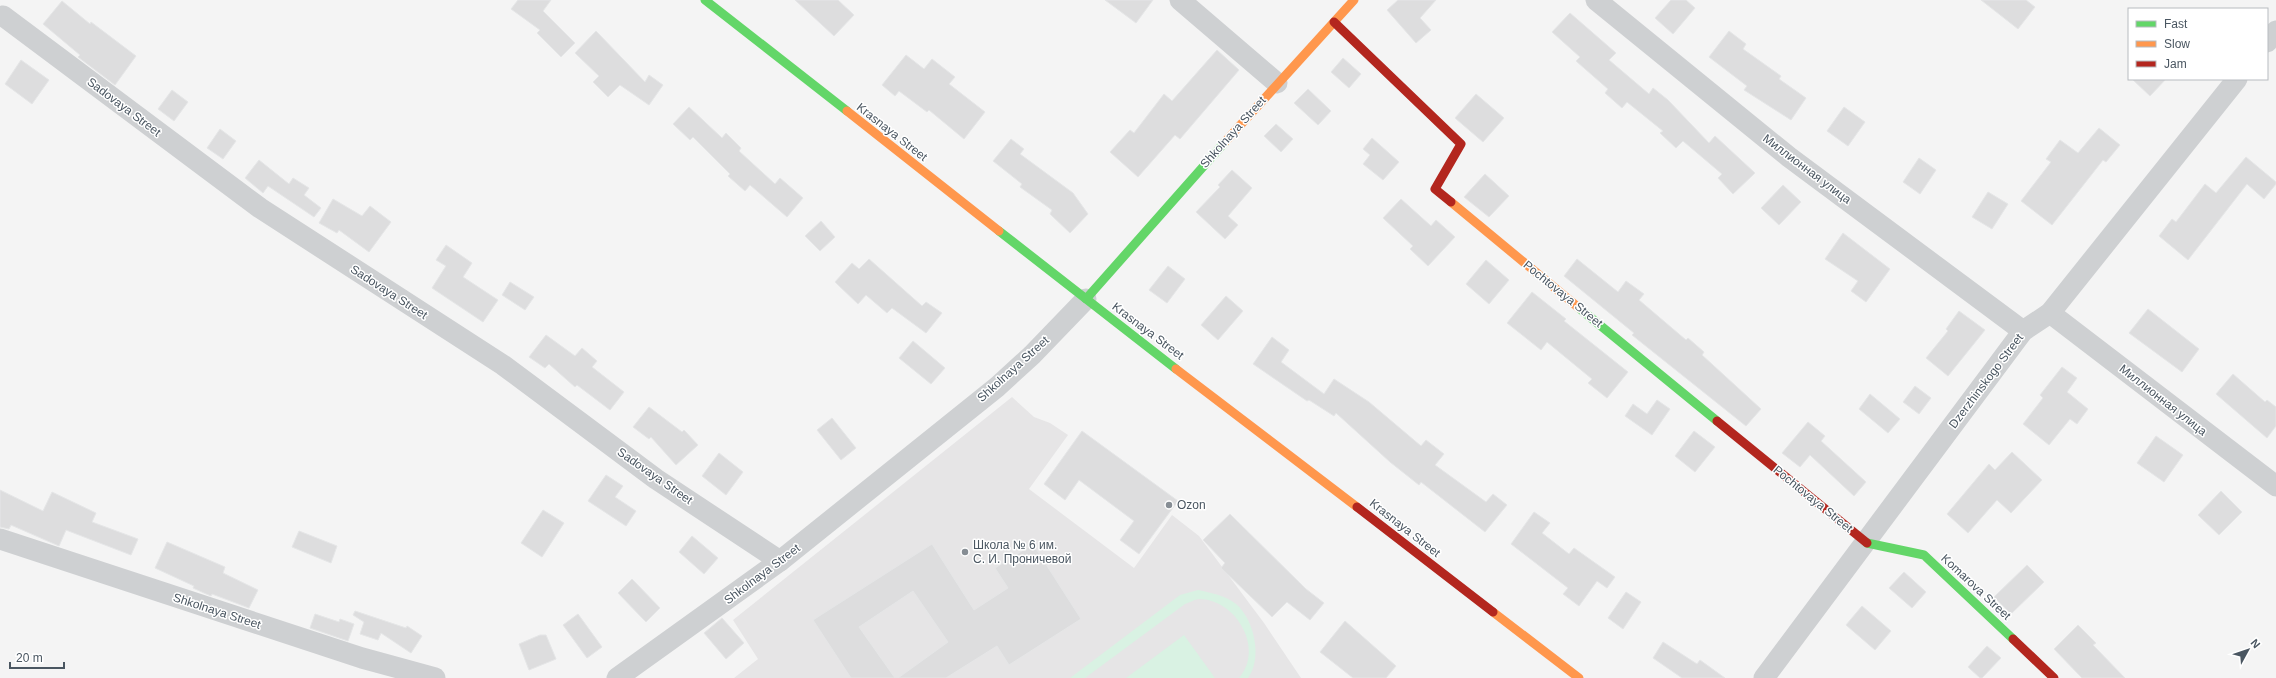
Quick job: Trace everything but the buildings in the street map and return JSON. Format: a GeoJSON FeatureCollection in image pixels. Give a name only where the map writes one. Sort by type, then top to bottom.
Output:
{"type":"FeatureCollection","features":[{"type":"Feature","properties":{"kind":"street","name":"Krasnaya Street"},"geometry":{"type":"LineString","coordinates":[[705,0],[1086,299],[1579,678]]}},
{"type":"Feature","properties":{"kind":"street"},"geometry":{"type":"LineString","coordinates":[[1180,0],[1277,82]]}},
{"type":"Feature","properties":{"kind":"street","name":"Shkolnaya Street"},"geometry":{"type":"LineString","coordinates":[[617,678],[780,561],[997,387],[1032,355],[1086,299],[1277,82],[1354,0]]}},
{"type":"Feature","properties":{"kind":"street","name":"Миллионная улица"},"geometry":{"type":"LineString","coordinates":[[1596,0],[1789,157],[2023,331]]}},
{"type":"Feature","properties":{"kind":"street","name":"Sadovaya Street"},"geometry":{"type":"LineString","coordinates":[[2,11],[260,208],[503,365],[656,479],[780,561]]}},
{"type":"Feature","properties":{"kind":"street","name":"Pochtovaya Street"},"geometry":{"type":"LineString","coordinates":[[1334,22],[1461,144],[1435,190],[1866,543]]}},
{"type":"Feature","properties":{"kind":"street"},"geometry":{"type":"LineString","coordinates":[[2268,41],[2276,31]]}},
{"type":"Feature","properties":{"kind":"street","name":"Dzerzhinskogo Street"},"geometry":{"type":"LineString","coordinates":[[1764,678],[2023,331],[2050,313],[2237,80]]}},
{"type":"Feature","properties":{"kind":"street","name":"Миллионная улица"},"geometry":{"type":"LineString","coordinates":[[2050,313],[2276,486]]}},
{"type":"Feature","properties":{"kind":"street","name":"Shkolnaya Street"},"geometry":{"type":"LineString","coordinates":[[0,539],[362,658],[435,678]]}},
{"type":"Feature","properties":{"kind":"street","name":"Komarova Street"},"geometry":{"type":"LineString","coordinates":[[1866,543],[1924,555],[2054,678]]}},
{"type":"Feature","properties":{"kind":"shaded area","name":"Школа № 6 им. С. И. Проничевой"},"geometry":{"type":"Polygon","coordinates":[[[1012,397],[1034,417],[1050,423],[1068,435],[1029,489],[1134,568],[1172,515],[1199,536],[1264,623],[1301,678],[734,678],[758,659],[733,620],[1012,397]]]}},
{"type":"Feature","properties":{"kind":"green space"},"geometry":{"type":"Polygon","coordinates":[[[1198,590],[1227,598],[1236,604],[1248,619],[1252,629],[1256,650],[1253,670],[1248,678],[1239,678],[1246,666],[1249,653],[1248,640],[1243,628],[1235,616],[1225,607],[1212,601],[1199,599],[1185,604],[1085,678],[1070,678],[1180,595],[1198,590]]]}},
{"type":"Feature","properties":{"kind":"green space"},"geometry":{"type":"Polygon","coordinates":[[[1184,635],[1215,678],[1126,678],[1184,635]]]}},
{"type":"Feature","properties":{"kind":"traffic: fast"},"geometry":{"type":"LineString","coordinates":[[705,0],[847,111]]}},
{"type":"Feature","properties":{"kind":"traffic: fast"},"geometry":{"type":"LineString","coordinates":[[1086,299],[1225,142]]}},
{"type":"Feature","properties":{"kind":"traffic: fast"},"geometry":{"type":"LineString","coordinates":[[999,231],[1176,369]]}},
{"type":"Feature","properties":{"kind":"traffic: fast"},"geometry":{"type":"LineString","coordinates":[[1579,308],[1717,421]]}},
{"type":"Feature","properties":{"kind":"traffic: fast"},"geometry":{"type":"LineString","coordinates":[[1867,543],[1924,555],[2013,639]]}},
{"type":"Feature","properties":{"kind":"traffic: slow"},"geometry":{"type":"LineString","coordinates":[[1225,142],[1354,0]]}},
{"type":"Feature","properties":{"kind":"traffic: slow"},"geometry":{"type":"LineString","coordinates":[[847,111],[999,231]]}},
{"type":"Feature","properties":{"kind":"traffic: slow"},"geometry":{"type":"LineString","coordinates":[[1451,202],[1579,308]]}},
{"type":"Feature","properties":{"kind":"traffic: slow"},"geometry":{"type":"LineString","coordinates":[[1176,369],[1357,507]]}},
{"type":"Feature","properties":{"kind":"traffic: slow"},"geometry":{"type":"LineString","coordinates":[[1493,612],[1579,678]]}},
{"type":"Feature","properties":{"kind":"traffic: jam"},"geometry":{"type":"LineString","coordinates":[[1334,22],[1461,144],[1435,189],[1451,202]]}},
{"type":"Feature","properties":{"kind":"traffic: jam"},"geometry":{"type":"LineString","coordinates":[[1717,421],[1867,543]]}},
{"type":"Feature","properties":{"kind":"traffic: jam"},"geometry":{"type":"LineString","coordinates":[[1357,507],[1493,612]]}},
{"type":"Feature","properties":{"kind":"traffic: jam"},"geometry":{"type":"LineString","coordinates":[[2013,639],[2054,678]]}},
{"type":"Feature","properties":{"kind":"place","name":"Ozon"},"geometry":{"type":"Point","coordinates":[1169,505]}},
{"type":"Feature","properties":{"kind":"place","name":"Школа № 6 им. С. И. Проничевой"},"geometry":{"type":"Point","coordinates":[965,552]}}]}
